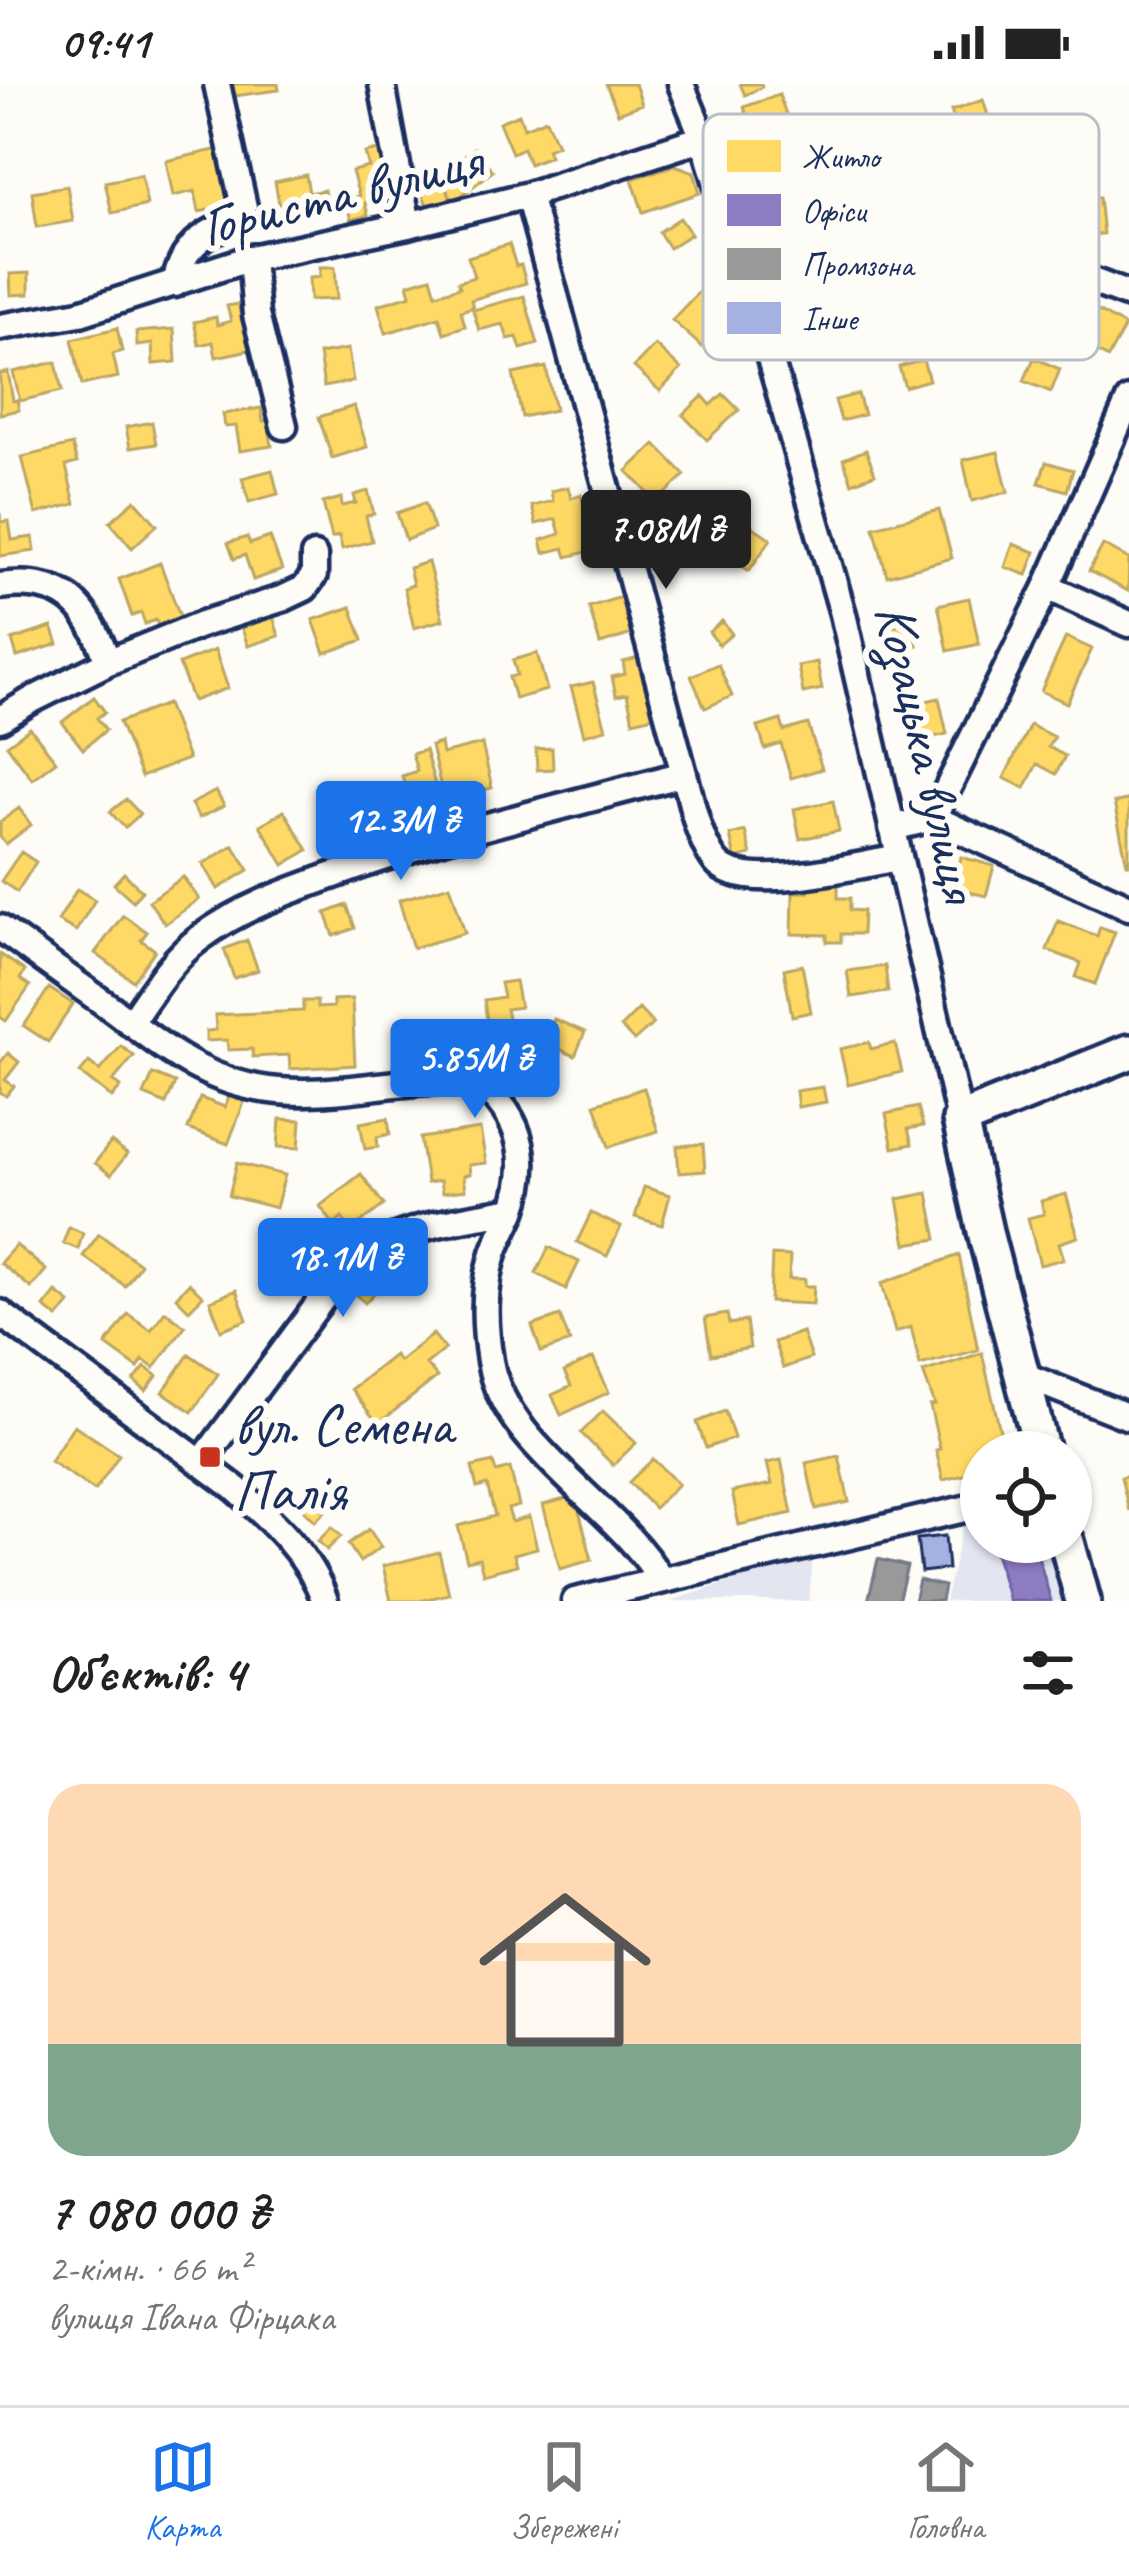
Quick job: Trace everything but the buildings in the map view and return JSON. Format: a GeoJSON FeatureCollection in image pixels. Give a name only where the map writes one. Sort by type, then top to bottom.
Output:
{"type":"FeatureCollection","features":[{"type":"Feature","properties":{"kind":"street"},"geometry":{"type":"LineString","coordinates":[[175,284],[179,262],[189,248],[242,217],[244,207],[217,84]]}},
{"type":"Feature","properties":{"kind":"street"},"geometry":{"type":"LineString","coordinates":[[382,84],[408,224]]}},
{"type":"Feature","properties":{"kind":"street","name":"Козацька вулиця"},"geometry":{"type":"LineString","coordinates":[[681,84],[703,138]]}},
{"type":"Feature","properties":{"kind":"street","name":"Гориста вулиця"},"geometry":{"type":"LineString","coordinates":[[0,327],[80,314],[251,258],[528,195],[703,138]]}},
{"type":"Feature","properties":{"kind":"street"},"geometry":{"type":"LineString","coordinates":[[528,195],[684,774],[714,860],[727,873],[757,878],[898,859]]}},
{"type":"Feature","properties":{"kind":"street"},"geometry":{"type":"LineString","coordinates":[[251,258],[256,315],[284,426]]}},
{"type":"Feature","properties":{"kind":"street"},"geometry":{"type":"LineString","coordinates":[[1099,284],[1129,295]]}},
{"type":"Feature","properties":{"kind":"street","name":"Козацька вулиця"},"geometry":{"type":"LineString","coordinates":[[770,360],[843,614],[1036,1431]]}},
{"type":"Feature","properties":{"kind":"street"},"geometry":{"type":"LineString","coordinates":[[933,818],[1047,587],[1129,400]]}},
{"type":"Feature","properties":{"kind":"street"},"geometry":{"type":"LineString","coordinates":[[0,719],[108,662],[305,588],[314,575],[314,556]]}},
{"type":"Feature","properties":{"kind":"street"},"geometry":{"type":"LineString","coordinates":[[0,586],[30,585],[66,593],[98,633],[108,662]]}},
{"type":"Feature","properties":{"kind":"street"},"geometry":{"type":"LineString","coordinates":[[1047,587],[1129,624]]}},
{"type":"Feature","properties":{"kind":"street"},"geometry":{"type":"LineString","coordinates":[[130,1023],[166,971],[196,940],[232,916],[404,850],[684,774]]}},
{"type":"Feature","properties":{"kind":"street"},"geometry":{"type":"LineString","coordinates":[[892,828],[933,818],[1129,907]]}},
{"type":"Feature","properties":{"kind":"street"},"geometry":{"type":"LineString","coordinates":[[0,928],[174,1056],[221,1078],[257,1089],[303,1094],[472,1080],[490,1092],[509,1116],[523,1148],[520,1185],[494,1253],[484,1307],[491,1367],[501,1396],[524,1430],[630,1538],[661,1580]]}},
{"type":"Feature","properties":{"kind":"street"},"geometry":{"type":"LineString","coordinates":[[960,1120],[1129,1052]]}},
{"type":"Feature","properties":{"kind":"street"},"geometry":{"type":"LineString","coordinates":[[201,1463],[334,1283],[358,1258],[420,1227],[513,1210]]}},
{"type":"Feature","properties":{"kind":"street"},"geometry":{"type":"LineString","coordinates":[[0,1313],[235,1488],[295,1547],[325,1601]]}},
{"type":"Feature","properties":{"kind":"street"},"geometry":{"type":"LineString","coordinates":[[1020,1374],[1129,1418]]}},
{"type":"Feature","properties":{"kind":"street"},"geometry":{"type":"LineString","coordinates":[[575,1601],[960,1510]]}},
{"type":"Feature","properties":{"kind":"street"},"geometry":{"type":"LineString","coordinates":[[1072,1563],[1083,1601]]}},
{"type":"Feature","properties":{"kind":"shaded area"},"geometry":{"type":"Polygon","coordinates":[[[960,1538],[960,1563],[1062,1563],[1071,1601],[945,1601],[960,1538]]]}},
{"type":"Feature","properties":{"kind":"shaded area"},"geometry":{"type":"Polygon","coordinates":[[[813,1556],[809,1601],[670,1601],[813,1556]]]}},
{"type":"Feature","properties":{"kind":"place","name":"вул. Семена Палія"},"geometry":{"type":"Point","coordinates":[210,1457]}}]}
